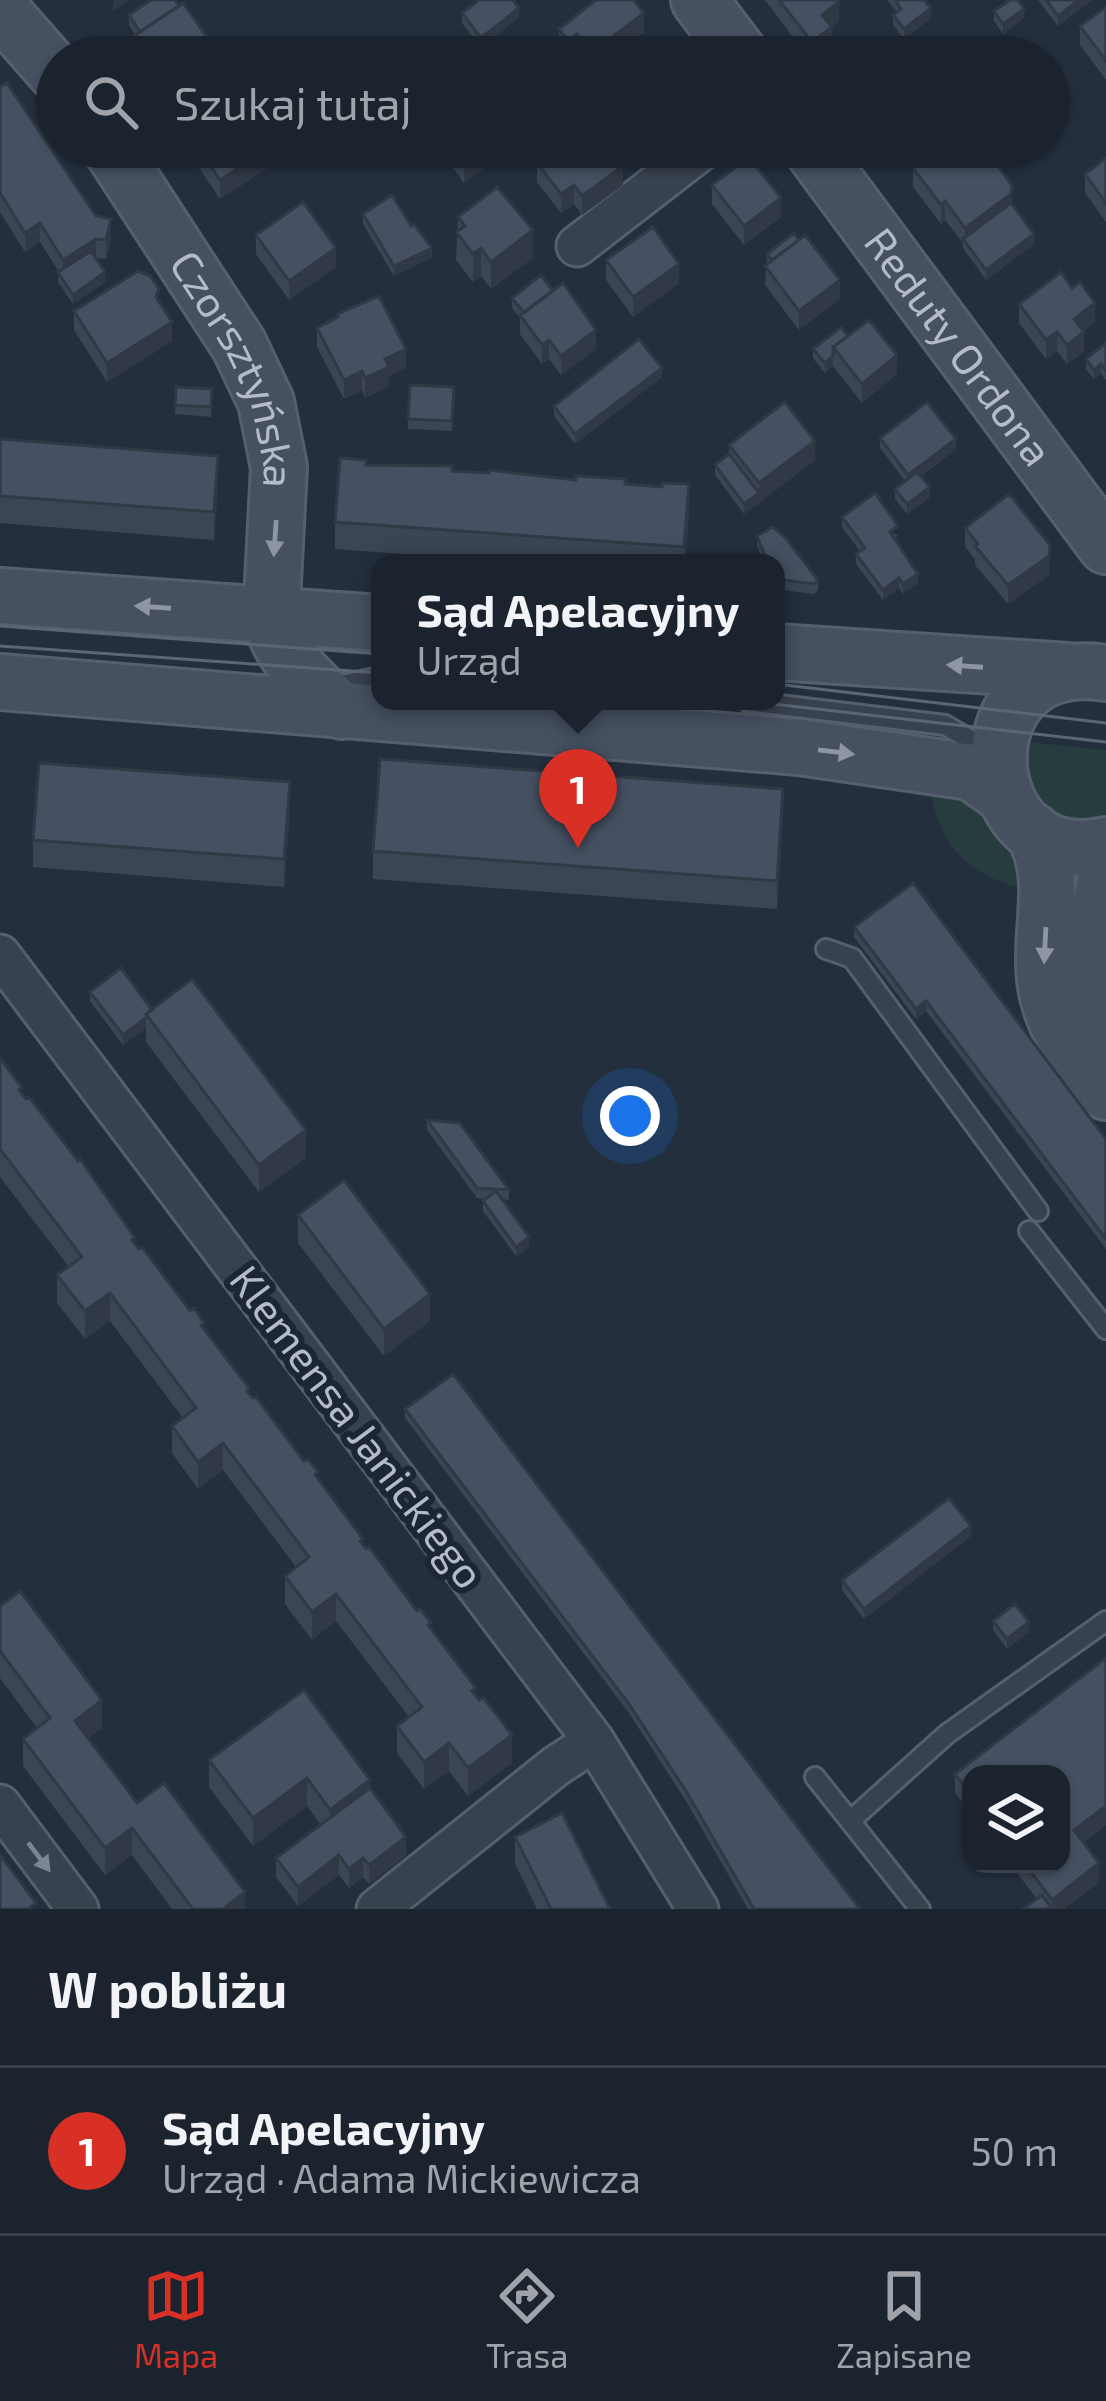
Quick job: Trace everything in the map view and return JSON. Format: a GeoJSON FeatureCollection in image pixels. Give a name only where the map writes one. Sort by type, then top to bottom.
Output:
{"type":"FeatureCollection","features":[{"type":"Feature","properties":{"kind":"street"},"geometry":{"type":"LineString","coordinates":[[699,0],[726,36]]}},
{"type":"Feature","properties":{"kind":"street"},"geometry":{"type":"LineString","coordinates":[[0,9],[36,50]]}},
{"type":"Feature","properties":{"kind":"street","name":"Czorsztyńska"},"geometry":{"type":"LineString","coordinates":[[124,168],[245,356],[266,402],[279,477],[270,615]]}},
{"type":"Feature","properties":{"kind":"street"},"geometry":{"type":"LineString","coordinates":[[577,246],[678,168]]}},
{"type":"Feature","properties":{"kind":"street","name":"Reduty Ordona"},"geometry":{"type":"LineString","coordinates":[[825,168],[1106,547]]}},
{"type":"Feature","properties":{"kind":"street"},"geometry":{"type":"LineString","coordinates":[[0,596],[371,622]]}},
{"type":"Feature","properties":{"kind":"street"},"geometry":{"type":"LineString","coordinates":[[270,615],[285,652],[346,681]]}},
{"type":"Feature","properties":{"kind":"street"},"geometry":{"type":"LineString","coordinates":[[785,653],[1094,672]]}},
{"type":"Feature","properties":{"kind":"street"},"geometry":{"type":"LineString","coordinates":[[1094,672],[1052,677],[1020,699],[998,740],[1012,802],[1043,851],[1049,886],[1044,971],[1049,1002],[1072,1052],[1106,1092]]}},
{"type":"Feature","properties":{"kind":"street"},"geometry":{"type":"LineString","coordinates":[[12,688],[251,705],[346,681]]}},
{"type":"Feature","properties":{"kind":"street"},"geometry":{"type":"LineString","coordinates":[[546,710],[971,772],[987,779],[1070,846],[1106,845]]}},
{"type":"Feature","properties":{"kind":"street"},"geometry":{"type":"LineString","coordinates":[[1106,878],[1093,993],[1096,1036],[1106,1071]]}},
{"type":"Feature","properties":{"kind":"street","name":"Klemensa Janickiego"},"geometry":{"type":"LineString","coordinates":[[0,956],[595,1741],[698,1909]]}},
{"type":"Feature","properties":{"kind":"street"},"geometry":{"type":"LineString","coordinates":[[398,1901],[556,1766],[595,1741]]}},
{"type":"Feature","properties":{"kind":"street"},"geometry":{"type":"LineString","coordinates":[[0,1805],[78,1909]]}},
{"type":"Feature","properties":{"kind":"lane"},"geometry":{"type":"LineString","coordinates":[[785,705],[945,724],[976,746],[1012,802]]}},
{"type":"Feature","properties":{"kind":"lane"},"geometry":{"type":"LineString","coordinates":[[826,949],[852,958],[1038,1211]]}},
{"type":"Feature","properties":{"kind":"lane"},"geometry":{"type":"LineString","coordinates":[[1029,1231],[1106,1329]]}},
{"type":"Feature","properties":{"kind":"lane"},"geometry":{"type":"LineString","coordinates":[[850,1821],[946,1734],[1106,1621]]}},
{"type":"Feature","properties":{"kind":"lane"},"geometry":{"type":"LineString","coordinates":[[815,1777],[920,1909]]}},
{"type":"Feature","properties":{"kind":"green space"},"geometry":{"type":"Polygon","coordinates":[[[1027,742],[1106,750],[1106,817],[1070,817],[1044,804],[1030,778],[1027,742]]]}},
{"type":"Feature","properties":{"kind":"green space"},"geometry":{"type":"Polygon","coordinates":[[[930,782],[978,809],[1017,858],[1035,890],[994,879],[961,857],[939,824],[930,782]]]}},
{"type":"Feature","properties":{"kind":"building"},"geometry":{"type":"Polygon","coordinates":[[[151,0],[175,0],[179,6],[140,32],[129,15],[151,0]]]}},
{"type":"Feature","properties":{"kind":"building"},"geometry":{"type":"Polygon","coordinates":[[[479,0],[513,0],[519,8],[484,36],[462,13],[479,0]]]}},
{"type":"Feature","properties":{"kind":"building"},"geometry":{"type":"Polygon","coordinates":[[[596,0],[634,0],[644,13],[614,36],[564,36],[559,29],[596,0]]]}},
{"type":"Feature","properties":{"kind":"building"},"geometry":{"type":"Polygon","coordinates":[[[779,0],[837,0],[822,15],[832,27],[820,36],[807,36],[779,0]]]}},
{"type":"Feature","properties":{"kind":"building"},"geometry":{"type":"Polygon","coordinates":[[[895,0],[924,0],[931,8],[904,29],[893,15],[901,9],[895,0]]]}},
{"type":"Feature","properties":{"kind":"building"},"geometry":{"type":"Polygon","coordinates":[[[1018,0],[1024,9],[1003,24],[994,11],[1018,0]]]}},
{"type":"Feature","properties":{"kind":"building"},"geometry":{"type":"Polygon","coordinates":[[[1046,0],[1079,0],[1058,16],[1046,0]]]}},
{"type":"Feature","properties":{"kind":"building"},"geometry":{"type":"Polygon","coordinates":[[[183,3],[206,36],[134,36],[183,3]]]}},
{"type":"Feature","properties":{"kind":"building"},"geometry":{"type":"Polygon","coordinates":[[[1106,7],[1106,61],[1080,26],[1106,7]]]}},
{"type":"Feature","properties":{"kind":"building"},"geometry":{"type":"Polygon","coordinates":[[[7,83],[36,126],[36,168],[64,168],[96,216],[111,219],[106,240],[96,239],[63,260],[40,223],[25,233],[0,193],[0,87],[7,83]]]}},
{"type":"Feature","properties":{"kind":"building"},"geometry":{"type":"Polygon","coordinates":[[[1106,158],[1106,203],[1085,174],[1106,158]]]}},
{"type":"Feature","properties":{"kind":"building"},"geometry":{"type":"Polygon","coordinates":[[[212,168],[238,168],[220,180],[212,168]]]}},
{"type":"Feature","properties":{"kind":"building"},"geometry":{"type":"Polygon","coordinates":[[[541,168],[620,168],[582,196],[574,185],[561,194],[541,168]]]}},
{"type":"Feature","properties":{"kind":"building"},"geometry":{"type":"Polygon","coordinates":[[[734,168],[758,168],[781,198],[744,226],[712,185],[734,168]]]}},
{"type":"Feature","properties":{"kind":"building"},"geometry":{"type":"Polygon","coordinates":[[[913,168],[1000,168],[1012,186],[1011,194],[965,228],[945,201],[941,205],[913,168]]]}},
{"type":"Feature","properties":{"kind":"building"},"geometry":{"type":"Polygon","coordinates":[[[497,187],[533,230],[491,262],[481,248],[473,254],[456,232],[465,226],[458,217],[497,187]]]}},
{"type":"Feature","properties":{"kind":"building"},"geometry":{"type":"Polygon","coordinates":[[[392,195],[432,248],[394,266],[363,214],[392,195]]]}},
{"type":"Feature","properties":{"kind":"building"},"geometry":{"type":"Polygon","coordinates":[[[303,202],[336,248],[289,281],[256,235],[303,202]]]}},
{"type":"Feature","properties":{"kind":"building"},"geometry":{"type":"Polygon","coordinates":[[[1011,203],[1034,234],[986,270],[963,239],[1011,203]]]}},
{"type":"Feature","properties":{"kind":"building"},"geometry":{"type":"Polygon","coordinates":[[[653,227],[679,264],[633,297],[606,260],[653,227]]]}},
{"type":"Feature","properties":{"kind":"building"},"geometry":{"type":"Polygon","coordinates":[[[794,233],[799,240],[772,260],[767,254],[794,233]]]}},
{"type":"Feature","properties":{"kind":"building"},"geometry":{"type":"Polygon","coordinates":[[[805,235],[840,280],[799,311],[765,266],[805,235]]]}},
{"type":"Feature","properties":{"kind":"building"},"geometry":{"type":"Polygon","coordinates":[[[91,251],[105,272],[73,295],[58,272],[91,251]]]}},
{"type":"Feature","properties":{"kind":"building"},"geometry":{"type":"Polygon","coordinates":[[[138,271],[150,276],[159,289],[156,297],[172,322],[107,363],[74,311],[138,271]]]}},
{"type":"Feature","properties":{"kind":"building"},"geometry":{"type":"Polygon","coordinates":[[[1061,272],[1072,288],[1080,282],[1095,303],[1074,319],[1084,332],[1067,345],[1057,332],[1046,340],[1019,304],[1061,272]]]}},
{"type":"Feature","properties":{"kind":"building"},"geometry":{"type":"Polygon","coordinates":[[[541,275],[553,291],[524,313],[512,298],[541,275]]]}},
{"type":"Feature","properties":{"kind":"building"},"geometry":{"type":"Polygon","coordinates":[[[563,283],[596,330],[561,356],[549,340],[542,345],[520,315],[563,283]]]}},
{"type":"Feature","properties":{"kind":"building"},"geometry":{"type":"Polygon","coordinates":[[[379,296],[406,349],[385,359],[389,367],[365,378],[362,371],[344,380],[317,328],[379,296]]]}},
{"type":"Feature","properties":{"kind":"building"},"geometry":{"type":"Polygon","coordinates":[[[869,320],[897,355],[862,384],[833,347],[869,320]]]}},
{"type":"Feature","properties":{"kind":"building"},"geometry":{"type":"Polygon","coordinates":[[[841,327],[848,336],[833,347],[833,356],[825,363],[813,349],[841,327]]]}},
{"type":"Feature","properties":{"kind":"building"},"geometry":{"type":"Polygon","coordinates":[[[639,339],[662,368],[575,434],[554,406],[639,339]]]}},
{"type":"Feature","properties":{"kind":"building"},"geometry":{"type":"Polygon","coordinates":[[[1106,343],[1106,370],[1101,364],[1094,370],[1086,359],[1106,343]]]}},
{"type":"Feature","properties":{"kind":"building"},"geometry":{"type":"Polygon","coordinates":[[[410,385],[454,387],[452,421],[408,419],[410,385]]]}},
{"type":"Feature","properties":{"kind":"building"},"geometry":{"type":"Polygon","coordinates":[[[176,387],[212,389],[211,407],[175,405],[176,387]]]}},
{"type":"Feature","properties":{"kind":"building"},"geometry":{"type":"Polygon","coordinates":[[[785,402],[815,441],[759,483],[729,445],[785,402]]]}},
{"type":"Feature","properties":{"kind":"building"},"geometry":{"type":"Polygon","coordinates":[[[927,402],[956,439],[908,475],[880,438],[927,402]]]}},
{"type":"Feature","properties":{"kind":"building"},"geometry":{"type":"Polygon","coordinates":[[[0,439],[218,456],[214,512],[0,496],[0,439]]]}},
{"type":"Feature","properties":{"kind":"building"},"geometry":{"type":"Polygon","coordinates":[[[729,454],[759,493],[744,504],[715,465],[729,454]]]}},
{"type":"Feature","properties":{"kind":"building"},"geometry":{"type":"Polygon","coordinates":[[[340,458],[366,460],[366,465],[452,466],[452,471],[626,479],[625,484],[662,487],[663,483],[689,484],[684,547],[335,522],[340,458]]]}},
{"type":"Feature","properties":{"kind":"building"},"geometry":{"type":"Polygon","coordinates":[[[917,472],[930,487],[907,504],[895,489],[917,472]]]}},
{"type":"Feature","properties":{"kind":"building"},"geometry":{"type":"Polygon","coordinates":[[[875,493],[898,526],[890,532],[918,574],[903,584],[899,578],[883,590],[856,554],[865,548],[842,517],[875,493]]]}},
{"type":"Feature","properties":{"kind":"building"},"geometry":{"type":"Polygon","coordinates":[[[1009,494],[1050,545],[1049,556],[1008,585],[965,528],[1009,494]]]}},
{"type":"Feature","properties":{"kind":"building"},"geometry":{"type":"Polygon","coordinates":[[[773,527],[818,580],[814,584],[785,580],[785,554],[764,554],[757,536],[773,527]]]}},
{"type":"Feature","properties":{"kind":"building"},"geometry":{"type":"Polygon","coordinates":[[[380,759],[783,789],[777,881],[373,851],[380,759]]]}},
{"type":"Feature","properties":{"kind":"building"},"geometry":{"type":"Polygon","coordinates":[[[39,763],[290,782],[284,859],[33,840],[39,763]]]}},
{"type":"Feature","properties":{"kind":"building"},"geometry":{"type":"Polygon","coordinates":[[[913,883],[1106,1139],[1106,1239],[926,1001],[916,1009],[854,927],[913,883]]]}},
{"type":"Feature","properties":{"kind":"building"},"geometry":{"type":"Polygon","coordinates":[[[121,968],[152,1010],[123,1035],[90,992],[121,968]]]}},
{"type":"Feature","properties":{"kind":"building"},"geometry":{"type":"Polygon","coordinates":[[[192,979],[306,1130],[259,1165],[146,1014],[192,979]]]}},
{"type":"Feature","properties":{"kind":"building"},"geometry":{"type":"Polygon","coordinates":[[[0,1058],[26,1099],[80,1159],[135,1238],[132,1240],[190,1311],[194,1308],[247,1391],[318,1472],[315,1475],[366,1549],[431,1622],[428,1625],[476,1688],[472,1691],[479,1700],[483,1697],[512,1735],[468,1768],[449,1743],[424,1762],[397,1726],[422,1707],[336,1594],[312,1612],[285,1576],[309,1557],[223,1443],[198,1462],[172,1426],[196,1408],[110,1293],[85,1311],[57,1275],[82,1257],[0,1149],[0,1058]]]}},
{"type":"Feature","properties":{"kind":"building"},"geometry":{"type":"Polygon","coordinates":[[[427,1120],[460,1123],[509,1190],[477,1188],[427,1120]]]}},
{"type":"Feature","properties":{"kind":"building"},"geometry":{"type":"Polygon","coordinates":[[[344,1180],[430,1294],[384,1329],[298,1215],[344,1180]]]}},
{"type":"Feature","properties":{"kind":"building"},"geometry":{"type":"Polygon","coordinates":[[[496,1191],[529,1237],[516,1247],[483,1201],[496,1191]]]}},
{"type":"Feature","properties":{"kind":"building"},"geometry":{"type":"Polygon","coordinates":[[[453,1374],[860,1909],[754,1909],[629,1704],[405,1409],[453,1374]]]}},
{"type":"Feature","properties":{"kind":"building"},"geometry":{"type":"Polygon","coordinates":[[[949,1498],[971,1526],[864,1609],[842,1580],[949,1498]]]}},
{"type":"Feature","properties":{"kind":"building"},"geometry":{"type":"Polygon","coordinates":[[[20,1591],[102,1700],[75,1721],[137,1803],[164,1783],[245,1892],[223,1909],[193,1909],[132,1828],[105,1848],[23,1739],[50,1718],[0,1651],[0,1606],[20,1591]]]}},
{"type":"Feature","properties":{"kind":"building"},"geometry":{"type":"Polygon","coordinates":[[[1015,1604],[1029,1622],[1007,1639],[993,1621],[1015,1604]]]}},
{"type":"Feature","properties":{"kind":"building"},"geometry":{"type":"Polygon","coordinates":[[[1106,1658],[1106,1806],[1074,1830],[1099,1863],[1052,1900],[1032,1873],[1070,1873],[1070,1765],[967,1765],[1106,1658]]]}},
{"type":"Feature","properties":{"kind":"building"},"geometry":{"type":"Polygon","coordinates":[[[304,1690],[370,1780],[330,1810],[307,1778],[253,1818],[209,1760],[304,1690]]]}},
{"type":"Feature","properties":{"kind":"building"},"geometry":{"type":"Polygon","coordinates":[[[370,1788],[406,1837],[369,1865],[363,1858],[349,1869],[339,1855],[298,1887],[276,1858],[370,1788]]]}},
{"type":"Feature","properties":{"kind":"building"},"geometry":{"type":"Polygon","coordinates":[[[562,1813],[610,1909],[551,1909],[515,1837],[562,1813]]]}},
{"type":"Feature","properties":{"kind":"building"},"geometry":{"type":"Polygon","coordinates":[[[0,1855],[36,1903],[28,1909],[0,1909],[0,1855]]]}},
{"type":"Feature","properties":{"kind":"building"},"geometry":{"type":"Polygon","coordinates":[[[1042,1895],[1052,1909],[1023,1909],[1042,1895]]]}},
{"type":"Feature","properties":{"kind":"tram line"},"geometry":{"type":"LineString","coordinates":[[0,626],[371,653]]}},
{"type":"Feature","properties":{"kind":"tram line"},"geometry":{"type":"LineString","coordinates":[[0,646],[371,672]]}},
{"type":"Feature","properties":{"kind":"tram line"},"geometry":{"type":"LineString","coordinates":[[785,685],[1106,723]]}},
{"type":"Feature","properties":{"kind":"tram line"},"geometry":{"type":"LineString","coordinates":[[785,705],[1106,742]]}},
{"type":"Feature","properties":{"kind":"place","name":"Sąd Apelacyjny"},"geometry":{"type":"Point","coordinates":[578,848]}}]}
